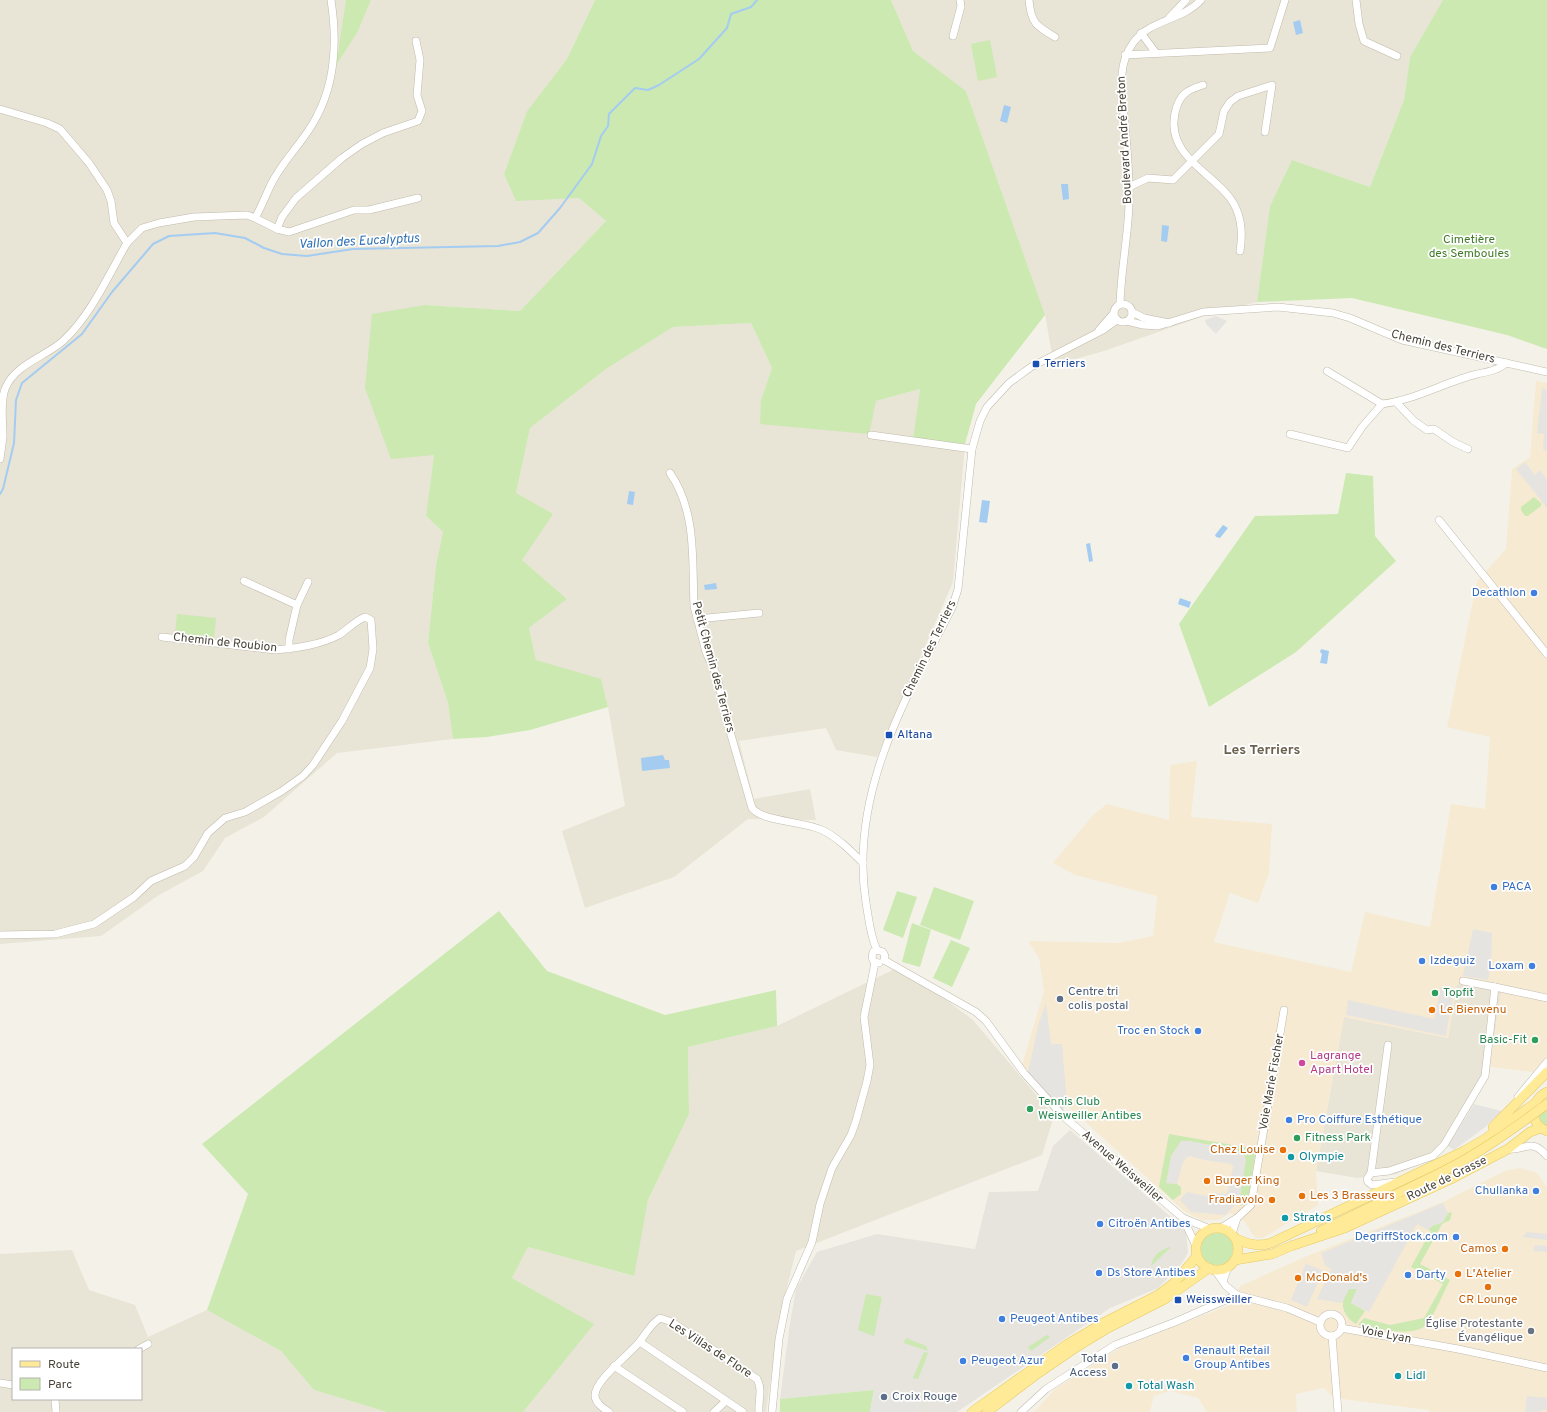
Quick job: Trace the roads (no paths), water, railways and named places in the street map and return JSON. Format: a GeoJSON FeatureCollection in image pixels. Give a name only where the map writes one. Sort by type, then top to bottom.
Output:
{"type":"FeatureCollection","features":[{"type":"Feature","properties":{"kind":"main road"},"geometry":{"type":"LineString","coordinates":[[1464,1151],[1500,1122],[1547,1072]]}},
{"type":"Feature","properties":{"kind":"main road","name":"Route de Grasse"},"geometry":{"type":"LineString","coordinates":[[1234,1237],[1253,1246],[1264,1246],[1271,1243],[1464,1151],[1485,1139],[1534,1104],[1539,1097],[1547,1092]]}},
{"type":"Feature","properties":{"kind":"main road"},"geometry":{"type":"LineString","coordinates":[[1534,1104],[1534,1117],[1545,1131]]}},
{"type":"Feature","properties":{"kind":"main road"},"geometry":{"type":"LineString","coordinates":[[1291,1246],[1470,1158],[1494,1144],[1547,1104]]}},
{"type":"Feature","properties":{"kind":"main road","name":"Route de Grasse"},"geometry":{"type":"LineString","coordinates":[[1235,1260],[1272,1254],[1345,1228],[1451,1179],[1508,1149],[1530,1132],[1545,1131]]}},
{"type":"Feature","properties":{"kind":"main road"},"geometry":{"type":"LineString","coordinates":[[987,1412],[1037,1374],[1108,1328],[1165,1299],[1212,1269],[1228,1267],[1235,1260],[1238,1253],[1234,1237],[1221,1228],[1210,1229],[1201,1236],[1196,1246],[1197,1256],[1204,1265],[1212,1269]]}},
{"type":"Feature","properties":{"kind":"main road"},"geometry":{"type":"LineString","coordinates":[[972,1412],[1066,1345],[1103,1323],[1158,1295],[1174,1283],[1197,1256]]}},
{"type":"Feature","properties":{"kind":"street"},"geometry":{"type":"LineString","coordinates":[[255,218],[273,180],[317,117],[325,98],[335,60],[335,26],[331,0]]}},
{"type":"Feature","properties":{"kind":"street"},"geometry":{"type":"LineString","coordinates":[[953,36],[961,6],[960,0]]}},
{"type":"Feature","properties":{"kind":"street"},"geometry":{"type":"LineString","coordinates":[[1029,0],[1030,11],[1036,27],[1055,37]]}},
{"type":"Feature","properties":{"kind":"street"},"geometry":{"type":"LineString","coordinates":[[1166,21],[1177,12],[1186,0]]}},
{"type":"Feature","properties":{"kind":"street"},"geometry":{"type":"LineString","coordinates":[[1156,53],[1141,32],[1182,15],[1195,7],[1201,0]]}},
{"type":"Feature","properties":{"kind":"street"},"geometry":{"type":"LineString","coordinates":[[1126,55],[1259,50],[1270,48],[1285,0]]}},
{"type":"Feature","properties":{"kind":"street"},"geometry":{"type":"LineString","coordinates":[[1356,0],[1359,24],[1364,41],[1397,56]]}},
{"type":"Feature","properties":{"kind":"street","name":"Boulevard André Breton"},"geometry":{"type":"LineString","coordinates":[[1120,304],[1128,218],[1129,187],[1121,88],[1122,68],[1126,55],[1141,32]]}},
{"type":"Feature","properties":{"kind":"street"},"geometry":{"type":"LineString","coordinates":[[276,229],[282,217],[296,198],[342,158],[362,144],[383,133],[418,121],[422,111],[417,95],[420,60],[416,41]]}},
{"type":"Feature","properties":{"kind":"street"},"geometry":{"type":"LineString","coordinates":[[1203,85],[1187,90],[1178,103],[1174,121],[1178,140],[1191,162],[1230,198],[1239,215],[1242,235],[1240,251]]}},
{"type":"Feature","properties":{"kind":"street"},"geometry":{"type":"LineString","coordinates":[[1129,187],[1148,178],[1173,180],[1219,134],[1224,112],[1230,102],[1238,96],[1272,85],[1265,132]]}},
{"type":"Feature","properties":{"kind":"street"},"geometry":{"type":"LineString","coordinates":[[0,109],[47,123],[60,129],[89,163],[107,190],[111,201],[114,223],[126,243]]}},
{"type":"Feature","properties":{"kind":"street"},"geometry":{"type":"LineString","coordinates":[[0,459],[3,438],[2,397],[6,386],[23,367],[63,341],[78,324],[99,293],[126,243],[142,228],[159,223],[215,216],[247,216],[255,218],[276,229],[289,232],[354,210],[369,210],[418,198]]}},
{"type":"Feature","properties":{"kind":"street"},"geometry":{"type":"LineString","coordinates":[[1120,304],[1128,305],[1132,312],[1127,321],[1122,322],[1115,317],[1114,309],[1120,304]]}},
{"type":"Feature","properties":{"kind":"street","name":"Chemin des Terriers"},"geometry":{"type":"LineString","coordinates":[[1127,321],[1143,326],[1158,326],[1203,312],[1285,308],[1333,313],[1350,318],[1402,340],[1547,372]]}},
{"type":"Feature","properties":{"kind":"street","name":"Chemin des Terriers"},"geometry":{"type":"LineString","coordinates":[[1132,312],[1144,318],[1169,323]]}},
{"type":"Feature","properties":{"kind":"street","name":"Chemin des Terriers"},"geometry":{"type":"LineString","coordinates":[[877,950],[871,933],[863,881],[862,863],[864,829],[883,750],[912,685],[952,608],[958,588],[972,449],[980,421],[987,407],[1009,383],[1036,364],[1098,332],[1115,317]]}},
{"type":"Feature","properties":{"kind":"street","name":"Chemin des Terriers"},"geometry":{"type":"LineString","coordinates":[[1382,404],[1396,402],[1454,380],[1503,367],[1506,363]]}},
{"type":"Feature","properties":{"kind":"street"},"geometry":{"type":"LineString","coordinates":[[1290,434],[1348,448],[1362,427],[1382,404],[1327,371]]}},
{"type":"Feature","properties":{"kind":"street"},"geometry":{"type":"LineString","coordinates":[[1396,402],[1414,421],[1427,430],[1434,429],[1453,442],[1468,449]]}},
{"type":"Feature","properties":{"kind":"street"},"geometry":{"type":"LineString","coordinates":[[872,435],[972,449]]}},
{"type":"Feature","properties":{"kind":"street","name":"Petit Chemin des Terriers"},"geometry":{"type":"LineString","coordinates":[[670,472],[679,485],[690,518],[694,606],[697,619],[706,652],[717,676],[727,721],[752,808],[756,813],[762,816],[799,822],[822,830],[838,841],[862,863]]}},
{"type":"Feature","properties":{"kind":"street"},"geometry":{"type":"LineString","coordinates":[[1439,520],[1547,654]]}},
{"type":"Feature","properties":{"kind":"street"},"geometry":{"type":"LineString","coordinates":[[244,581],[297,605]]}},
{"type":"Feature","properties":{"kind":"street"},"geometry":{"type":"LineString","coordinates":[[289,649],[289,640],[297,605],[308,582]]}},
{"type":"Feature","properties":{"kind":"street"},"geometry":{"type":"LineString","coordinates":[[697,619],[759,613]]}},
{"type":"Feature","properties":{"kind":"street","name":"Chemin de Roubion"},"geometry":{"type":"LineString","coordinates":[[0,935],[55,934],[94,924],[134,897],[151,881],[185,866],[194,857],[208,833],[225,818],[245,812],[282,791],[303,776],[313,765],[342,721],[370,668],[373,649],[371,620],[365,617],[338,635],[324,641],[289,649],[275,650],[162,636]]}},
{"type":"Feature","properties":{"kind":"street"},"geometry":{"type":"LineString","coordinates":[[772,1412],[779,1339],[787,1299],[812,1242],[822,1199],[832,1168],[851,1135],[867,1081],[870,1065],[864,1018],[875,963],[872,956],[877,950],[883,952],[884,960],[881,963],[875,963]]}},
{"type":"Feature","properties":{"kind":"street","name":"Avenue Weisweiller"},"geometry":{"type":"LineString","coordinates":[[884,960],[976,1012],[986,1021],[1024,1073],[1063,1116],[1183,1218],[1210,1229]]}},
{"type":"Feature","properties":{"kind":"street"},"geometry":{"type":"LineString","coordinates":[[1463,981],[1547,998]]}},
{"type":"Feature","properties":{"kind":"street"},"geometry":{"type":"LineString","coordinates":[[1369,1176],[1433,1156],[1444,1145],[1485,1076],[1495,987]]}},
{"type":"Feature","properties":{"kind":"street","name":"Voie Marie Fischer"},"geometry":{"type":"LineString","coordinates":[[1221,1228],[1237,1218],[1251,1205],[1284,1010]]}},
{"type":"Feature","properties":{"kind":"street"},"geometry":{"type":"LineString","coordinates":[[1388,1045],[1368,1182],[1372,1185],[1400,1181]]}},
{"type":"Feature","properties":{"kind":"street"},"geometry":{"type":"LineString","coordinates":[[1500,1122],[1529,1082],[1547,1062]]}},
{"type":"Feature","properties":{"kind":"street"},"geometry":{"type":"LineString","coordinates":[[1508,1149],[1531,1146],[1543,1151],[1547,1156]]}},
{"type":"Feature","properties":{"kind":"street","name":"Avenue Weisweiller"},"geometry":{"type":"LineString","coordinates":[[1183,1218],[1196,1246]]}},
{"type":"Feature","properties":{"kind":"street","name":"Voie Marie Fischer"},"geometry":{"type":"LineString","coordinates":[[1234,1237],[1237,1218]]}},
{"type":"Feature","properties":{"kind":"street"},"geometry":{"type":"LineString","coordinates":[[1223,1281],[1228,1267]]}},
{"type":"Feature","properties":{"kind":"street"},"geometry":{"type":"LineString","coordinates":[[1212,1269],[1237,1295],[1287,1308],[1320,1322]]}},
{"type":"Feature","properties":{"kind":"street"},"geometry":{"type":"LineString","coordinates":[[1021,1412],[1046,1389],[1116,1345],[1181,1320],[1237,1295]]}},
{"type":"Feature","properties":{"kind":"street"},"geometry":{"type":"LineString","coordinates":[[1328,1314],[1334,1315],[1341,1322],[1341,1328],[1338,1333],[1332,1336],[1323,1332],[1320,1322],[1323,1317],[1328,1314]]}},
{"type":"Feature","properties":{"kind":"street","name":"Les Villas de Flore"},"geometry":{"type":"LineString","coordinates":[[608,1412],[599,1405],[595,1397],[596,1391],[614,1366],[640,1342],[648,1326],[660,1318],[672,1322],[757,1379],[761,1392],[758,1400],[759,1412]]}},
{"type":"Feature","properties":{"kind":"street","name":"Voie Lyan"},"geometry":{"type":"LineString","coordinates":[[1341,1328],[1458,1349],[1547,1368]]}},
{"type":"Feature","properties":{"kind":"street"},"geometry":{"type":"LineString","coordinates":[[1332,1336],[1338,1412]]}},
{"type":"Feature","properties":{"kind":"street"},"geometry":{"type":"LineString","coordinates":[[640,1342],[743,1412]]}},
{"type":"Feature","properties":{"kind":"street"},"geometry":{"type":"LineString","coordinates":[[141,1348],[148,1344]]}},
{"type":"Feature","properties":{"kind":"street"},"geometry":{"type":"LineString","coordinates":[[614,1366],[683,1412]]}},
{"type":"Feature","properties":{"kind":"street"},"geometry":{"type":"LineString","coordinates":[[0,1383],[12,1385]]}},
{"type":"Feature","properties":{"kind":"street"},"geometry":{"type":"LineString","coordinates":[[55,1400],[56,1412]]}},
{"type":"Feature","properties":{"kind":"street"},"geometry":{"type":"LineString","coordinates":[[714,1412],[726,1401]]}},
{"type":"Feature","properties":{"kind":"water"},"geometry":{"type":"Polygon","coordinates":[[[1300,20],[1303,33],[1296,35],[1293,22],[1300,20]]]}},
{"type":"Feature","properties":{"kind":"water"},"geometry":{"type":"Polygon","coordinates":[[[1004,105],[1011,107],[1007,123],[1000,121],[1004,105]]]}},
{"type":"Feature","properties":{"kind":"water"},"geometry":{"type":"Polygon","coordinates":[[[1061,184],[1068,184],[1069,199],[1063,200],[1061,184]]]}},
{"type":"Feature","properties":{"kind":"water"},"geometry":{"type":"Polygon","coordinates":[[[1162,225],[1169,226],[1167,242],[1161,241],[1162,225]]]}},
{"type":"Feature","properties":{"kind":"water"},"geometry":{"type":"Polygon","coordinates":[[[629,491],[635,492],[633,505],[627,504],[629,491]]]}},
{"type":"Feature","properties":{"kind":"water"},"geometry":{"type":"Polygon","coordinates":[[[982,500],[990,501],[987,523],[979,522],[982,500]]]}},
{"type":"Feature","properties":{"kind":"water"},"geometry":{"type":"Polygon","coordinates":[[[1223,525],[1228,528],[1220,538],[1216,537],[1215,535],[1223,525]]]}},
{"type":"Feature","properties":{"kind":"water"},"geometry":{"type":"Polygon","coordinates":[[[1090,543],[1093,561],[1089,562],[1086,544],[1090,543]]]}},
{"type":"Feature","properties":{"kind":"water"},"geometry":{"type":"Polygon","coordinates":[[[716,583],[717,589],[705,590],[704,585],[716,583]]]}},
{"type":"Feature","properties":{"kind":"water"},"geometry":{"type":"Polygon","coordinates":[[[1180,598],[1191,602],[1189,608],[1178,604],[1180,598]]]}},
{"type":"Feature","properties":{"kind":"water"},"geometry":{"type":"Polygon","coordinates":[[[1321,649],[1329,651],[1327,664],[1320,663],[1322,654],[1320,652],[1321,649]]]}},
{"type":"Feature","properties":{"kind":"water"},"geometry":{"type":"Polygon","coordinates":[[[663,755],[665,760],[669,760],[670,768],[642,771],[641,758],[663,755]]]}},
{"type":"Feature","properties":{"kind":"waterway","name":"Vallon des Eucalyptus"},"geometry":{"type":"LineString","coordinates":[[0,494],[3,489],[14,443],[16,400],[22,383],[82,334],[112,292],[153,244],[169,236],[215,233],[245,238],[264,248],[282,254],[307,256],[353,249],[498,246],[520,242],[538,233],[560,208],[592,164],[601,136],[608,126],[609,114],[635,88],[648,90],[659,85],[699,59],[727,28],[731,14],[751,7],[757,0]]}},
{"type":"Feature","properties":{"kind":"place","name":"Terriers"},"geometry":{"type":"Point","coordinates":[1036,364]}},
{"type":"Feature","properties":{"kind":"place","name":"Decathlon"},"geometry":{"type":"Point","coordinates":[1534,593]}},
{"type":"Feature","properties":{"kind":"place","name":"Altana"},"geometry":{"type":"Point","coordinates":[889,735]}},
{"type":"Feature","properties":{"kind":"place","name":"PACA"},"geometry":{"type":"Point","coordinates":[1494,887]}},
{"type":"Feature","properties":{"kind":"place","name":"Izdeguiz"},"geometry":{"type":"Point","coordinates":[1422,961]}},
{"type":"Feature","properties":{"kind":"place","name":"Loxam"},"geometry":{"type":"Point","coordinates":[1532,966]}},
{"type":"Feature","properties":{"kind":"place","name":"Topfit"},"geometry":{"type":"Point","coordinates":[1435,993]}},
{"type":"Feature","properties":{"kind":"place","name":"Centre tri colis postal"},"geometry":{"type":"Point","coordinates":[1060,999]}},
{"type":"Feature","properties":{"kind":"place","name":"Le Bienvenu"},"geometry":{"type":"Point","coordinates":[1432,1010]}},
{"type":"Feature","properties":{"kind":"place","name":"Troc en Stock"},"geometry":{"type":"Point","coordinates":[1198,1031]}},
{"type":"Feature","properties":{"kind":"place","name":"Basic-Fit"},"geometry":{"type":"Point","coordinates":[1535,1040]}},
{"type":"Feature","properties":{"kind":"place","name":"Lagrange Apart Hotel"},"geometry":{"type":"Point","coordinates":[1302,1063]}},
{"type":"Feature","properties":{"kind":"place","name":"Tennis Club Weisweiller Antibes"},"geometry":{"type":"Point","coordinates":[1030,1109]}},
{"type":"Feature","properties":{"kind":"place","name":"Pro Coiffure Esthétique"},"geometry":{"type":"Point","coordinates":[1289,1120]}},
{"type":"Feature","properties":{"kind":"place","name":"Fitness Park"},"geometry":{"type":"Point","coordinates":[1297,1138]}},
{"type":"Feature","properties":{"kind":"place","name":"Chez Louise"},"geometry":{"type":"Point","coordinates":[1283,1150]}},
{"type":"Feature","properties":{"kind":"place","name":"Olympie"},"geometry":{"type":"Point","coordinates":[1291,1157]}},
{"type":"Feature","properties":{"kind":"place","name":"Burger King"},"geometry":{"type":"Point","coordinates":[1207,1181]}},
{"type":"Feature","properties":{"kind":"place","name":"Chullanka"},"geometry":{"type":"Point","coordinates":[1536,1191]}},
{"type":"Feature","properties":{"kind":"place","name":"Les 3 Brasseurs"},"geometry":{"type":"Point","coordinates":[1302,1196]}},
{"type":"Feature","properties":{"kind":"place","name":"Fradiavolo"},"geometry":{"type":"Point","coordinates":[1272,1200]}},
{"type":"Feature","properties":{"kind":"place","name":"Stratos"},"geometry":{"type":"Point","coordinates":[1285,1218]}},
{"type":"Feature","properties":{"kind":"place","name":"Citroën Antibes"},"geometry":{"type":"Point","coordinates":[1100,1224]}},
{"type":"Feature","properties":{"kind":"place","name":"DegriffStock.com"},"geometry":{"type":"Point","coordinates":[1456,1237]}},
{"type":"Feature","properties":{"kind":"place","name":"Camos"},"geometry":{"type":"Point","coordinates":[1505,1249]}},
{"type":"Feature","properties":{"kind":"place","name":"Ds Store Antibes"},"geometry":{"type":"Point","coordinates":[1099,1273]}},
{"type":"Feature","properties":{"kind":"place","name":"L'Atelier"},"geometry":{"type":"Point","coordinates":[1458,1274]}},
{"type":"Feature","properties":{"kind":"place","name":"Darty"},"geometry":{"type":"Point","coordinates":[1408,1275]}},
{"type":"Feature","properties":{"kind":"place","name":"McDonald's"},"geometry":{"type":"Point","coordinates":[1298,1278]}},
{"type":"Feature","properties":{"kind":"place","name":"CR Lounge"},"geometry":{"type":"Point","coordinates":[1488,1287]}},
{"type":"Feature","properties":{"kind":"place","name":"Weissweiller"},"geometry":{"type":"Point","coordinates":[1178,1300]}},
{"type":"Feature","properties":{"kind":"place","name":"Peugeot Antibes"},"geometry":{"type":"Point","coordinates":[1002,1319]}},
{"type":"Feature","properties":{"kind":"place","name":"Église Protestante Évangélique"},"geometry":{"type":"Point","coordinates":[1531,1331]}},
{"type":"Feature","properties":{"kind":"place","name":"Renault Retail Group Antibes"},"geometry":{"type":"Point","coordinates":[1186,1358]}},
{"type":"Feature","properties":{"kind":"place","name":"Peugeot Azur"},"geometry":{"type":"Point","coordinates":[963,1361]}},
{"type":"Feature","properties":{"kind":"place","name":"Total Access"},"geometry":{"type":"Point","coordinates":[1115,1366]}},
{"type":"Feature","properties":{"kind":"place","name":"Lidl"},"geometry":{"type":"Point","coordinates":[1398,1376]}},
{"type":"Feature","properties":{"kind":"place","name":"Total Wash"},"geometry":{"type":"Point","coordinates":[1129,1386]}},
{"type":"Feature","properties":{"kind":"place","name":"Croix Rouge"},"geometry":{"type":"Point","coordinates":[884,1397]}},
{"type":"Feature","properties":{"kind":"district","name":"Les Terriers"},"geometry":{"type":"Point","coordinates":[1262,750]}},
{"type":"Feature","properties":{"kind":"park label","name":"Cimetière des Semboules"},"geometry":{"type":"Point","coordinates":[1469,247]}}]}
